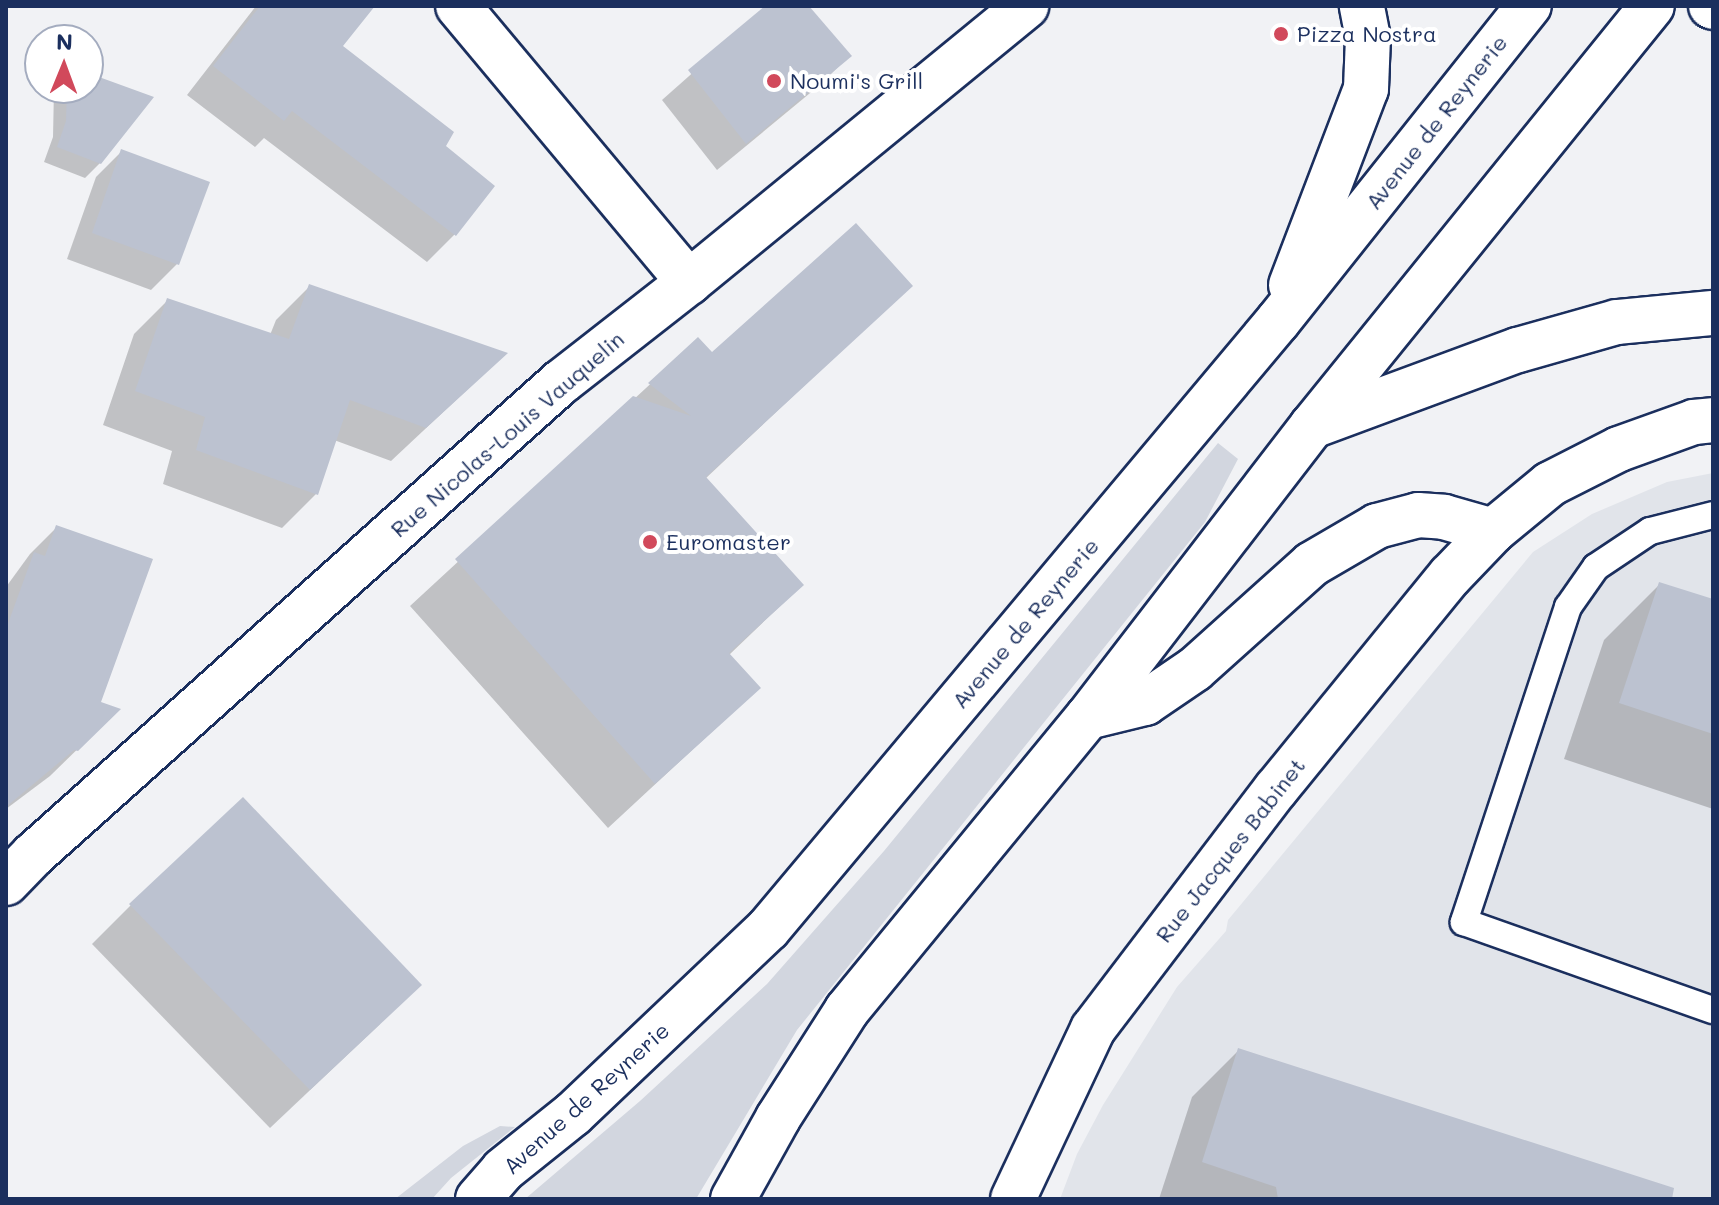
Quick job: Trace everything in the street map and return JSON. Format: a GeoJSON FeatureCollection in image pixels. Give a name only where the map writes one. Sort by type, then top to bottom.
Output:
{"type":"FeatureCollection","features":[{"type":"Feature","properties":{"kind":"main road"},"geometry":{"type":"LineString","coordinates":[[458,6],[689,282]]}},
{"type":"Feature","properties":{"kind":"main road","name":"Rue Nicolas-Louis Vauquelin"},"geometry":{"type":"LineString","coordinates":[[6,883],[33,855],[561,382],[689,282],[1026,6]]}},
{"type":"Feature","properties":{"kind":"main road"},"geometry":{"type":"LineString","coordinates":[[1278,321],[1366,89],[1368,38],[1362,6]]}},
{"type":"Feature","properties":{"kind":"main road","name":"Avenue de Reynerie"},"geometry":{"type":"LineString","coordinates":[[478,1199],[503,1170],[573,1114],[768,929],[1278,321],[1529,6]]}},
{"type":"Feature","properties":{"kind":"main road"},"geometry":{"type":"LineString","coordinates":[[733,1199],[778,1118],[847,1010],[1088,717],[1312,426],[1652,6]]}},
{"type":"Feature","properties":{"kind":"main road"},"geometry":{"type":"LineString","coordinates":[[1312,426],[1518,350],[1617,322],[1713,313]]}},
{"type":"Feature","properties":{"kind":"main road","name":"Rue Jacques Babinet"},"geometry":{"type":"LineString","coordinates":[[1013,1199],[1093,1029],[1276,789],[1450,576],[1493,531],[1550,484],[1605,456],[1694,422],[1713,420]]}},
{"type":"Feature","properties":{"kind":"main road"},"geometry":{"type":"LineString","coordinates":[[1088,717],[1145,703],[1195,669],[1312,564],[1377,526],[1418,515],[1444,517],[1493,531]]}},
{"type":"Feature","properties":{"kind":"lane"},"geometry":{"type":"LineString","coordinates":[[1713,515],[1650,531],[1596,567],[1568,607],[1464,922],[1713,1010]]}},
{"type":"Feature","properties":{"kind":"shaded area"},"geometry":{"type":"Polygon","coordinates":[[[1218,443],[1238,459],[1205,522],[797,1030],[696,1199],[525,1199],[640,1101],[767,984],[884,851],[1218,443]]]}},
{"type":"Feature","properties":{"kind":"shaded area"},"geometry":{"type":"Polygon","coordinates":[[[1713,473],[1713,1199],[1060,1199],[1077,1154],[1103,1105],[1177,987],[1226,931],[1228,920],[1533,552],[1592,514],[1667,482],[1713,473]]]}},
{"type":"Feature","properties":{"kind":"shaded area"},"geometry":{"type":"Polygon","coordinates":[[[500,1126],[515,1127],[451,1178],[432,1199],[395,1199],[463,1146],[500,1126]]]}},
{"type":"Feature","properties":{"kind":"building"},"geometry":{"type":"Polygon","coordinates":[[[260,6],[375,6],[343,46],[454,132],[446,146],[495,186],[456,236],[292,111],[284,121],[213,66],[260,6]]]}},
{"type":"Feature","properties":{"kind":"building"},"geometry":{"type":"Polygon","coordinates":[[[765,6],[809,6],[852,56],[746,144],[688,70],[765,6]]]}},
{"type":"Feature","properties":{"kind":"building"},"geometry":{"type":"Polygon","coordinates":[[[104,79],[154,97],[101,164],[57,147],[66,121],[67,104],[104,104],[104,79]]]}},
{"type":"Feature","properties":{"kind":"building"},"geometry":{"type":"Polygon","coordinates":[[[121,149],[210,182],[179,265],[92,233],[121,149]]]}},
{"type":"Feature","properties":{"kind":"building"},"geometry":{"type":"Polygon","coordinates":[[[856,223],[913,286],[706,477],[804,585],[729,653],[761,688],[655,784],[455,559],[633,396],[691,416],[648,383],[698,337],[712,352],[856,223]]]}},
{"type":"Feature","properties":{"kind":"building"},"geometry":{"type":"Polygon","coordinates":[[[309,284],[508,353],[426,428],[350,400],[318,495],[196,450],[205,417],[135,391],[167,298],[289,339],[309,284]]]}},
{"type":"Feature","properties":{"kind":"building"},"geometry":{"type":"Polygon","coordinates":[[[56,525],[153,559],[101,702],[121,709],[78,751],[74,750],[6,807],[6,629],[34,552],[45,556],[56,525]]]}},
{"type":"Feature","properties":{"kind":"building"},"geometry":{"type":"Polygon","coordinates":[[[1659,582],[1713,599],[1713,734],[1619,703],[1659,582]]]}},
{"type":"Feature","properties":{"kind":"building"},"geometry":{"type":"Polygon","coordinates":[[[243,797],[422,985],[310,1090],[129,904],[243,797]]]}},
{"type":"Feature","properties":{"kind":"building"},"geometry":{"type":"Polygon","coordinates":[[[1238,1048],[1674,1188],[1672,1199],[1278,1199],[1276,1187],[1202,1162],[1238,1048]]]}},
{"type":"Feature","properties":{"kind":"place","name":"Pizza Nostra"},"geometry":{"type":"Point","coordinates":[1281,34]}},
{"type":"Feature","properties":{"kind":"place","name":"Noumi's Grill"},"geometry":{"type":"Point","coordinates":[774,81]}},
{"type":"Feature","properties":{"kind":"place","name":"Euromaster"},"geometry":{"type":"Point","coordinates":[650,542]}}]}
